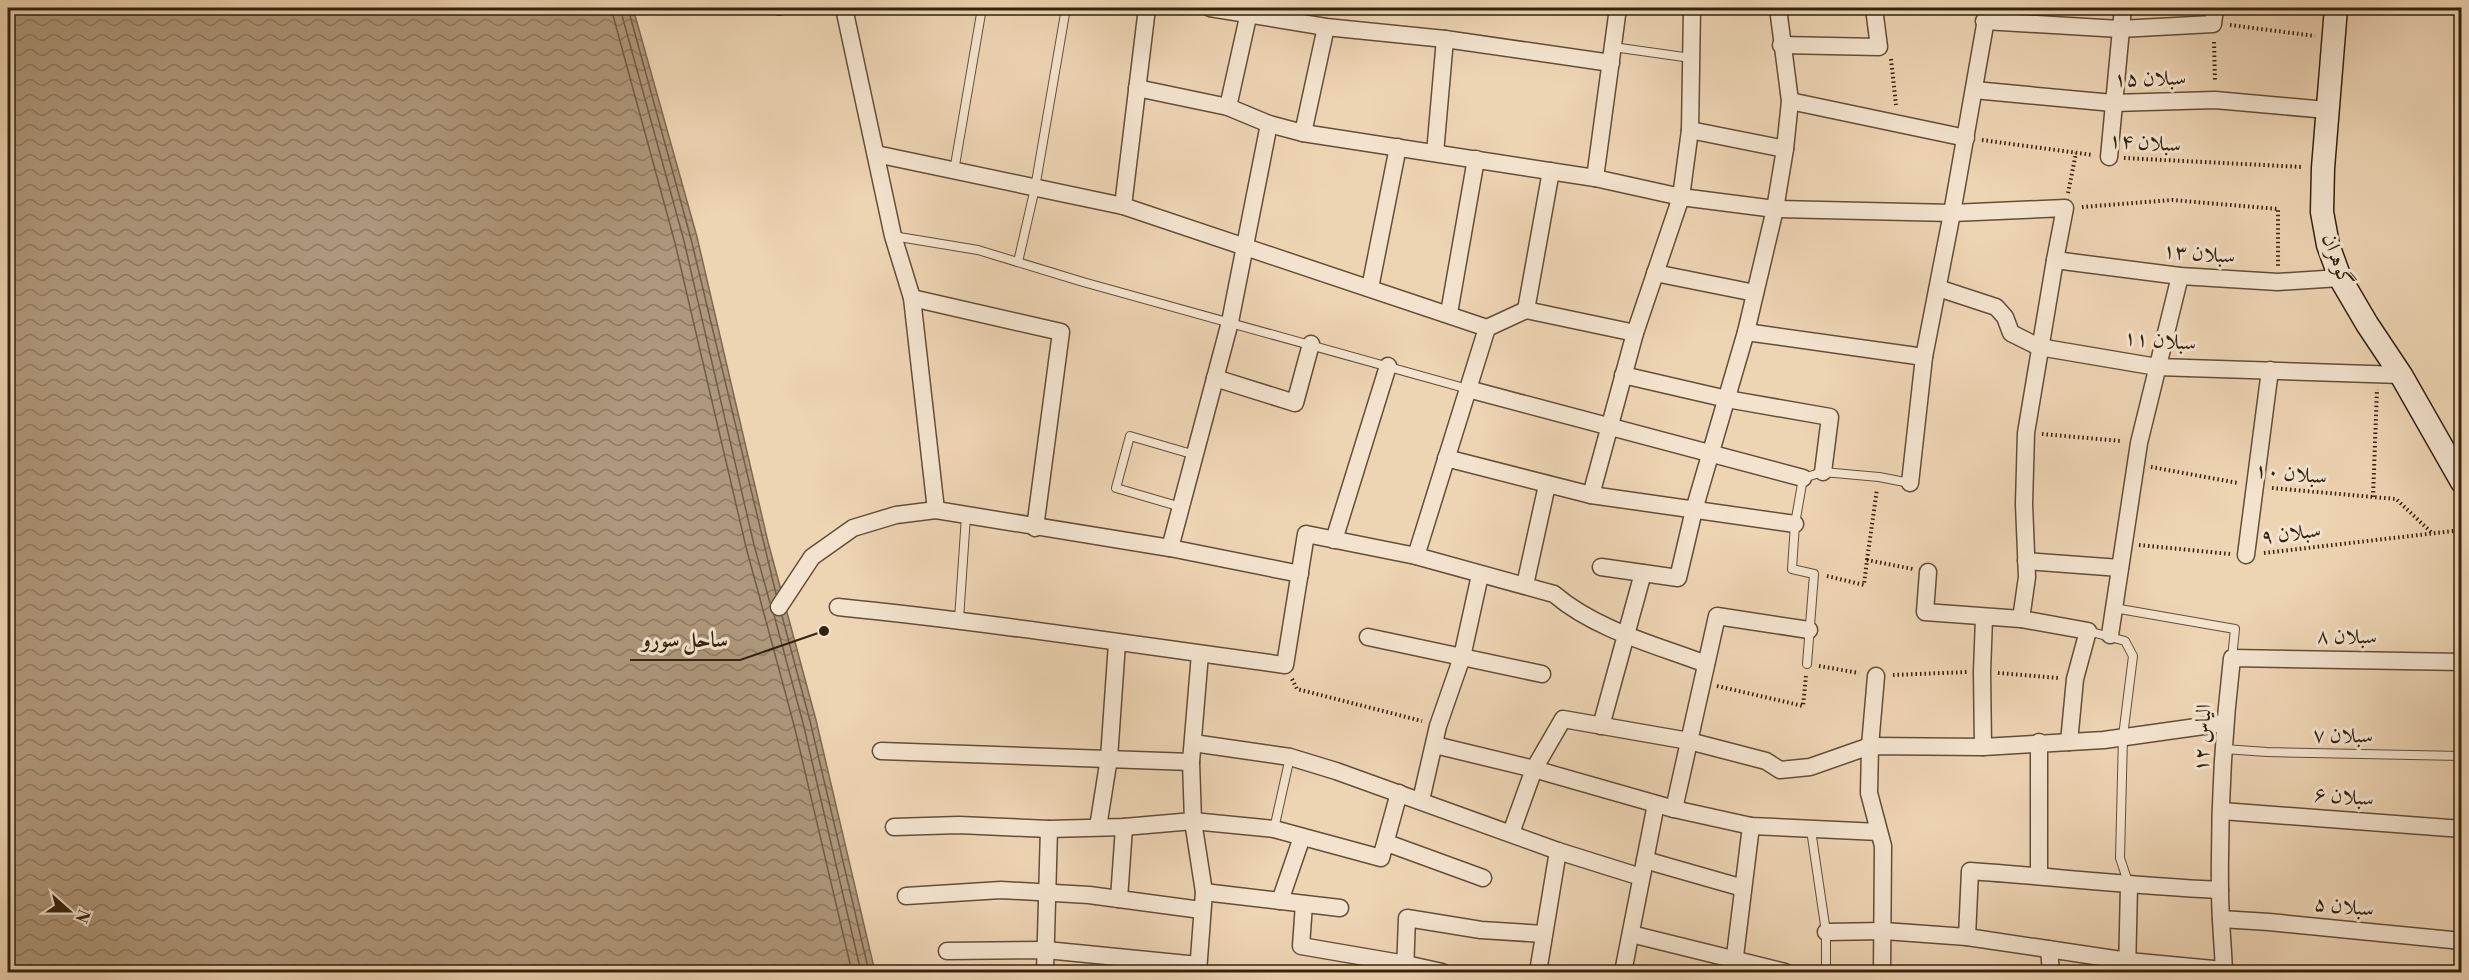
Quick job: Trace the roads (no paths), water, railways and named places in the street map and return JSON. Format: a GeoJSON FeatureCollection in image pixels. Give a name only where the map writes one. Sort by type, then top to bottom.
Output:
{"type":"FeatureCollection","features":[{"type":"Feature","properties":{"kind":"street"},"geometry":{"type":"LineString","coordinates":[[844,8],[893,236],[912,298],[936,510]]}},
{"type":"Feature","properties":{"kind":"street"},"geometry":{"type":"LineString","coordinates":[[1123,206],[1147,8]]}},
{"type":"Feature","properties":{"kind":"street"},"geometry":{"type":"LineString","coordinates":[[1210,8],[1250,11],[1326,27],[1612,55]]}},
{"type":"Feature","properties":{"kind":"street"},"geometry":{"type":"LineString","coordinates":[[1595,178],[1618,8]]}},
{"type":"Feature","properties":{"kind":"street"},"geometry":{"type":"LineString","coordinates":[[1591,495],[1635,333],[1681,197],[1690,130],[1692,8]]}},
{"type":"Feature","properties":{"kind":"street"},"geometry":{"type":"LineString","coordinates":[[1601,567],[1678,578],[1694,510],[1746,332],[1785,149],[1790,101],[1778,8]]}},
{"type":"Feature","properties":{"kind":"street"},"geometry":{"type":"LineString","coordinates":[[2109,157],[2123,8]]}},
{"type":"Feature","properties":{"kind":"street","name":"گوهران"},"geometry":{"type":"LineString","coordinates":[[2336,8],[2323,168],[2322,212],[2328,245],[2340,278],[2367,324],[2402,375],[2462,482]]}},
{"type":"Feature","properties":{"kind":"street"},"geometry":{"type":"LineString","coordinates":[[1228,107],[1250,11]]}},
{"type":"Feature","properties":{"kind":"street"},"geometry":{"type":"LineString","coordinates":[[1781,45],[1879,47],[1875,11]]}},
{"type":"Feature","properties":{"kind":"street"},"geometry":{"type":"LineString","coordinates":[[1910,483],[1924,357],[1966,138],[1986,14],[2120,29],[2214,16]]}},
{"type":"Feature","properties":{"kind":"street"},"geometry":{"type":"LineString","coordinates":[[1303,134],[1326,27]]}},
{"type":"Feature","properties":{"kind":"street"},"geometry":{"type":"LineString","coordinates":[[1435,153],[1445,39]]}},
{"type":"Feature","properties":{"kind":"street"},"geometry":{"type":"LineString","coordinates":[[1137,88],[1228,107],[1269,124],[1303,134],[1595,178],[1681,197],[1774,209],[1952,213],[2066,208],[2039,347],[2026,433],[2024,504],[2027,577],[2021,619]]}},
{"type":"Feature","properties":{"kind":"street","name":"سبلان ۱۵"},"geometry":{"type":"LineString","coordinates":[[1974,90],[2113,104],[2215,100],[2327,110]]}},
{"type":"Feature","properties":{"kind":"street"},"geometry":{"type":"LineString","coordinates":[[1790,101],[1966,138]]}},
{"type":"Feature","properties":{"kind":"street"},"geometry":{"type":"LineString","coordinates":[[1170,548],[1230,322],[1269,124]]}},
{"type":"Feature","properties":{"kind":"street"},"geometry":{"type":"LineString","coordinates":[[1690,130],[1785,149]]}},
{"type":"Feature","properties":{"kind":"street"},"geometry":{"type":"LineString","coordinates":[[1370,288],[1398,147]]}},
{"type":"Feature","properties":{"kind":"street"},"geometry":{"type":"LineString","coordinates":[[876,154],[1123,206],[1449,313],[1486,328],[1526,310],[1635,333]]}},
{"type":"Feature","properties":{"kind":"street"},"geometry":{"type":"LineString","coordinates":[[1449,313],[1476,159]]}},
{"type":"Feature","properties":{"kind":"street"},"geometry":{"type":"LineString","coordinates":[[1526,310],[1551,171]]}},
{"type":"Feature","properties":{"kind":"street","name":"سبلان ۱۳"},"geometry":{"type":"LineString","coordinates":[[2055,260],[2180,276],[2278,282],[2340,278]]}},
{"type":"Feature","properties":{"kind":"street"},"geometry":{"type":"LineString","coordinates":[[1655,273],[1755,293]]}},
{"type":"Feature","properties":{"kind":"street"},"geometry":{"type":"LineString","coordinates":[[2110,635],[2139,443],[2180,276]]}},
{"type":"Feature","properties":{"kind":"street","name":"سبلان ۱۱"},"geometry":{"type":"LineString","coordinates":[[1938,288],[1996,307],[2005,317],[2012,333],[2039,347],[2157,367],[2402,375]]}},
{"type":"Feature","properties":{"kind":"street"},"geometry":{"type":"LineString","coordinates":[[912,298],[1061,332],[1035,528]]}},
{"type":"Feature","properties":{"kind":"street"},"geometry":{"type":"LineString","coordinates":[[1416,556],[1486,328]]}},
{"type":"Feature","properties":{"kind":"street"},"geometry":{"type":"LineString","coordinates":[[1746,332],[1924,357]]}},
{"type":"Feature","properties":{"kind":"street"},"geometry":{"type":"LineString","coordinates":[[1215,378],[1295,403],[1311,344]]}},
{"type":"Feature","properties":{"kind":"street"},"geometry":{"type":"LineString","coordinates":[[1334,540],[1388,366]]}},
{"type":"Feature","properties":{"kind":"street"},"geometry":{"type":"LineString","coordinates":[[2246,555],[2270,370]]}},
{"type":"Feature","properties":{"kind":"street"},"geometry":{"type":"LineString","coordinates":[[1623,375],[1727,399],[1830,417],[1823,472]]}},
{"type":"Feature","properties":{"kind":"street"},"geometry":{"type":"LineString","coordinates":[[1468,389],[1803,478]]}},
{"type":"Feature","properties":{"kind":"street"},"geometry":{"type":"LineString","coordinates":[[1446,458],[1591,495],[1795,524]]}},
{"type":"Feature","properties":{"kind":"street"},"geometry":{"type":"LineString","coordinates":[[1525,585],[1547,484]]}},
{"type":"Feature","properties":{"kind":"street"},"geometry":{"type":"LineString","coordinates":[[779,607],[812,557],[853,528],[896,515],[936,510],[1035,528],[1170,548],[1300,574]]}},
{"type":"Feature","properties":{"kind":"street"},"geometry":{"type":"LineString","coordinates":[[838,607],[958,619],[1117,644],[1285,665],[1306,534],[1416,556],[1554,594],[1576,610],[1627,634],[1706,664]]}},
{"type":"Feature","properties":{"kind":"street"},"geometry":{"type":"LineString","coordinates":[[2026,561],[2120,568]]}},
{"type":"Feature","properties":{"kind":"street"},"geometry":{"type":"LineString","coordinates":[[1928,572],[1925,612],[2021,619],[2088,632],[2075,680],[2069,742]]}},
{"type":"Feature","properties":{"kind":"street"},"geometry":{"type":"LineString","coordinates":[[1601,726],[1643,573]]}},
{"type":"Feature","properties":{"kind":"street"},"geometry":{"type":"LineString","coordinates":[[1421,801],[1438,726],[1462,657],[1480,574]]}},
{"type":"Feature","properties":{"kind":"street"},"geometry":{"type":"LineString","coordinates":[[1674,809],[1717,616],[1809,630]]}},
{"type":"Feature","properties":{"kind":"street"},"geometry":{"type":"LineString","coordinates":[[1983,747],[1984,618]]}},
{"type":"Feature","properties":{"kind":"street"},"geometry":{"type":"LineString","coordinates":[[1368,638],[1542,674]]}},
{"type":"Feature","properties":{"kind":"street"},"geometry":{"type":"LineString","coordinates":[[1098,827],[1108,758],[1117,644]]}},
{"type":"Feature","properties":{"kind":"street"},"geometry":{"type":"LineString","coordinates":[[947,951],[1046,950],[1198,969],[1204,892],[1193,820],[1191,762],[1200,654]]}},
{"type":"Feature","properties":{"kind":"street","name":"سبلان ۸"},"geometry":{"type":"LineString","coordinates":[[2232,658],[2462,662]]}},
{"type":"Feature","properties":{"kind":"street","name":"الیاس ۱۲"},"geometry":{"type":"LineString","coordinates":[[2224,971],[2220,890],[2225,723],[2232,658]]}},
{"type":"Feature","properties":{"kind":"street"},"geometry":{"type":"LineString","coordinates":[[1876,676],[1870,746],[1869,793],[1883,846],[1882,972]]}},
{"type":"Feature","properties":{"kind":"street"},"geometry":{"type":"LineString","coordinates":[[1511,833],[1534,769],[1563,719],[1689,741],[1766,761],[1780,770],[1810,767],[1870,746],[1983,747],[2104,740],[2225,723]]}},
{"type":"Feature","properties":{"kind":"street"},"geometry":{"type":"LineString","coordinates":[[2039,742],[2039,876]]}},
{"type":"Feature","properties":{"kind":"street"},"geometry":{"type":"LineString","coordinates":[[1193,743],[1290,758],[1336,771],[1558,851],[1743,888]]}},
{"type":"Feature","properties":{"kind":"street"},"geometry":{"type":"LineString","coordinates":[[1435,745],[1534,769],[1674,809],[1751,826],[1879,832]]}},
{"type":"Feature","properties":{"kind":"street"},"geometry":{"type":"LineString","coordinates":[[881,751],[1191,762]]}},
{"type":"Feature","properties":{"kind":"street"},"geometry":{"type":"LineString","coordinates":[[894,827],[959,825],[1049,829],[1124,827],[1193,820],[1274,829],[1381,858],[1399,793]]}},
{"type":"Feature","properties":{"kind":"street"},"geometry":{"type":"LineString","coordinates":[[1623,972],[1656,804]]}},
{"type":"Feature","properties":{"kind":"street","name":"سبلان ۶"},"geometry":{"type":"LineString","coordinates":[[2222,812],[2462,830]]}},
{"type":"Feature","properties":{"kind":"street"},"geometry":{"type":"LineString","coordinates":[[1734,966],[1751,826]]}},
{"type":"Feature","properties":{"kind":"street"},"geometry":{"type":"LineString","coordinates":[[1119,899],[1124,827]]}},
{"type":"Feature","properties":{"kind":"street"},"geometry":{"type":"LineString","coordinates":[[1045,972],[1049,829]]}},
{"type":"Feature","properties":{"kind":"street"},"geometry":{"type":"LineString","coordinates":[[1281,901],[1302,837]]}},
{"type":"Feature","properties":{"kind":"street"},"geometry":{"type":"LineString","coordinates":[[1387,843],[1483,878]]}},
{"type":"Feature","properties":{"kind":"street"},"geometry":{"type":"LineString","coordinates":[[1538,972],[1558,851]]}},
{"type":"Feature","properties":{"kind":"street"},"geometry":{"type":"LineString","coordinates":[[1967,938],[1971,872],[2039,876],[2129,886],[2220,890]]}},
{"type":"Feature","properties":{"kind":"street"},"geometry":{"type":"LineString","coordinates":[[2127,967],[2129,886]]}},
{"type":"Feature","properties":{"kind":"street"},"geometry":{"type":"LineString","coordinates":[[906,896],[1001,890],[1119,899],[1202,910]]}},
{"type":"Feature","properties":{"kind":"street"},"geometry":{"type":"LineString","coordinates":[[1204,892],[1340,908]]}},
{"type":"Feature","properties":{"kind":"street"},"geometry":{"type":"LineString","coordinates":[[1304,904],[1301,946],[1405,968],[1442,972]]}},
{"type":"Feature","properties":{"kind":"street"},"geometry":{"type":"LineString","coordinates":[[1405,968],[1407,918],[1481,930],[1544,934]]}},
{"type":"Feature","properties":{"kind":"street","name":"سبلان ۵"},"geometry":{"type":"LineString","coordinates":[[2222,919],[2462,941]]}},
{"type":"Feature","properties":{"kind":"street"},"geometry":{"type":"LineString","coordinates":[[1826,932],[1884,931],[1967,938],[2049,949],[2127,967],[2224,971]]}},
{"type":"Feature","properties":{"kind":"street"},"geometry":{"type":"LineString","coordinates":[[1631,934],[1734,966],[1785,972]]}},
{"type":"Feature","properties":{"kind":"street"},"geometry":{"type":"LineString","coordinates":[[2049,949],[2051,972]]}},
{"type":"Feature","properties":{"kind":"lane"},"geometry":{"type":"LineString","coordinates":[[779,11],[794,8]]}},
{"type":"Feature","properties":{"kind":"lane"},"geometry":{"type":"LineString","coordinates":[[954,171],[982,8]]}},
{"type":"Feature","properties":{"kind":"lane"},"geometry":{"type":"LineString","coordinates":[[1018,262],[1035,188],[1066,8]]}},
{"type":"Feature","properties":{"kind":"lane"},"geometry":{"type":"LineString","coordinates":[[1612,55],[1691,58]]}},
{"type":"Feature","properties":{"kind":"lane"},"geometry":{"type":"LineString","coordinates":[[893,236],[978,250],[1468,389]]}},
{"type":"Feature","properties":{"kind":"lane"},"geometry":{"type":"LineString","coordinates":[[1181,507],[1116,488],[1130,436],[1195,455]]}},
{"type":"Feature","properties":{"kind":"lane"},"geometry":{"type":"LineString","coordinates":[[1807,664],[1814,574],[1792,569],[1795,524],[1803,478],[1823,472],[1879,477],[1910,483]]}},
{"type":"Feature","properties":{"kind":"lane"},"geometry":{"type":"LineString","coordinates":[[958,619],[966,516]]}},
{"type":"Feature","properties":{"kind":"lane","name":"الیاس ۱۲"},"geometry":{"type":"LineString","coordinates":[[2114,608],[2235,629],[2232,658]]}},
{"type":"Feature","properties":{"kind":"lane"},"geometry":{"type":"LineString","coordinates":[[2088,632],[2125,640],[2133,656],[2123,736],[2121,858],[2129,886]]}},
{"type":"Feature","properties":{"kind":"lane","name":"سبلان ۷"},"geometry":{"type":"LineString","coordinates":[[2224,749],[2462,756]]}},
{"type":"Feature","properties":{"kind":"lane"},"geometry":{"type":"LineString","coordinates":[[1274,829],[1290,758]]}},
{"type":"Feature","properties":{"kind":"lane"},"geometry":{"type":"LineString","coordinates":[[1811,830],[1826,932],[1826,972]]}},
{"type":"Feature","properties":{"kind":"water"},"geometry":{"type":"Polygon","coordinates":[[[8,8],[633,8],[697,237],[768,542],[816,720],[875,972],[8,972],[8,8]]]}},
{"type":"Feature","properties":{"kind":"place","name":"ساحل سورو"},"geometry":{"type":"Point","coordinates":[824,631]}}]}
